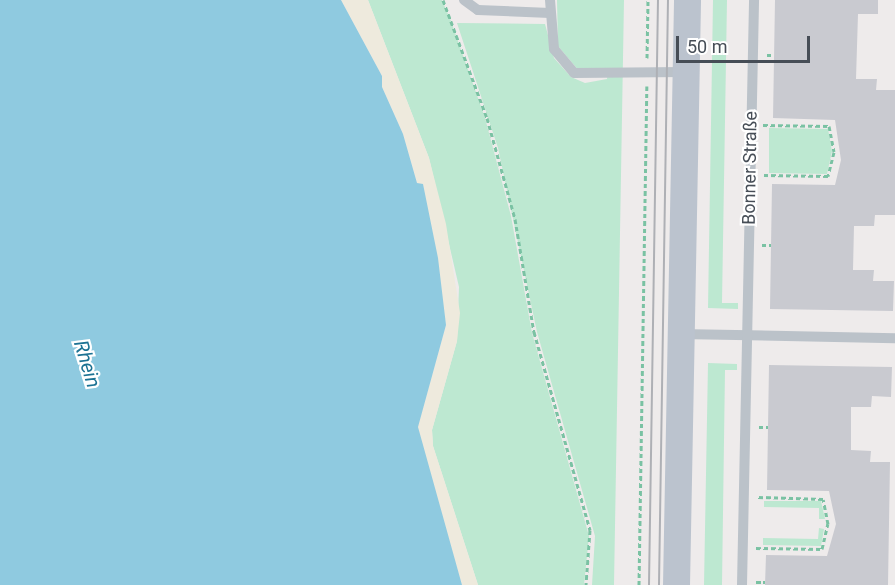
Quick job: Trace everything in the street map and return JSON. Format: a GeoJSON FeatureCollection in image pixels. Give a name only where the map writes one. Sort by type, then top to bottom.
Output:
{"type":"FeatureCollection","features":[{"type":"Feature","properties":{"kind":"main road"},"geometry":{"type":"LineString","coordinates":[[676,585],[687,0]]}},
{"type":"Feature","properties":{"kind":"lane"},"geometry":{"type":"LineString","coordinates":[[464,0],[478,10],[550,13]]}},
{"type":"Feature","properties":{"kind":"lane"},"geometry":{"type":"LineString","coordinates":[[550,0],[554,49],[574,73],[684,72]]}},
{"type":"Feature","properties":{"kind":"lane","name":"Bonner Straße"},"geometry":{"type":"LineString","coordinates":[[742,585],[754,0]]}},
{"type":"Feature","properties":{"kind":"lane"},"geometry":{"type":"LineString","coordinates":[[680,334],[895,338]]}},
{"type":"Feature","properties":{"kind":"path"},"geometry":{"type":"LineString","coordinates":[[443,0],[487,118],[514,219],[534,332],[590,530],[586,585]]}},
{"type":"Feature","properties":{"kind":"path"},"geometry":{"type":"LineString","coordinates":[[639,585],[648,0]]}},
{"type":"Feature","properties":{"kind":"path"},"geometry":{"type":"LineString","coordinates":[[750,175],[828,177],[834,152],[829,126],[751,124]]}},
{"type":"Feature","properties":{"kind":"path"},"geometry":{"type":"LineString","coordinates":[[743,548],[822,549],[828,524],[823,499],[744,497]]}},
{"type":"Feature","properties":{"kind":"green space"},"geometry":{"type":"Polygon","coordinates":[[[368,0],[442,0],[451,21],[485,118],[511,216],[532,333],[589,536],[584,585],[478,585],[433,446],[432,430],[457,341],[459,287],[429,158],[368,0]]]}},
{"type":"Feature","properties":{"kind":"green space"},"geometry":{"type":"Polygon","coordinates":[[[557,0],[624,0],[614,585],[592,585],[595,536],[537,332],[498,148],[457,23],[545,24],[554,58],[571,77],[585,83],[607,79],[608,71],[579,71],[558,46],[557,0]]]}},
{"type":"Feature","properties":{"kind":"green space"},"geometry":{"type":"Polygon","coordinates":[[[713,0],[727,0],[722,303],[738,303],[738,309],[708,308],[713,0]]]}},
{"type":"Feature","properties":{"kind":"green space"},"geometry":{"type":"Polygon","coordinates":[[[769,128],[828,129],[832,151],[827,174],[769,173],[769,128]]]}},
{"type":"Feature","properties":{"kind":"green space"},"geometry":{"type":"Polygon","coordinates":[[[708,363],[737,364],[737,370],[725,370],[722,585],[704,585],[708,363]]]}},
{"type":"Feature","properties":{"kind":"green space"},"geometry":{"type":"Polygon","coordinates":[[[764,501],[821,501],[825,519],[819,519],[819,508],[764,507],[764,501]]]}},
{"type":"Feature","properties":{"kind":"green space"},"geometry":{"type":"Polygon","coordinates":[[[819,528],[824,529],[821,546],[763,545],[763,538],[818,539],[819,528]]]}},
{"type":"Feature","properties":{"kind":"sand"},"geometry":{"type":"Polygon","coordinates":[[[341,0],[368,0],[429,158],[446,224],[460,313],[457,341],[432,430],[433,446],[478,585],[462,585],[420,441],[418,426],[446,325],[423,185],[417,183],[403,134],[382,87],[382,76],[341,0]]]}},
{"type":"Feature","properties":{"kind":"water","name":"Rhein"},"geometry":{"type":"Polygon","coordinates":[[[0,0],[341,0],[382,76],[382,87],[403,134],[417,183],[423,184],[438,258],[446,325],[418,427],[462,585],[0,585],[0,0]]]}},
{"type":"Feature","properties":{"kind":"building"},"geometry":{"type":"Polygon","coordinates":[[[775,0],[878,0],[878,14],[858,14],[856,79],[877,79],[876,90],[895,90],[895,215],[875,215],[874,226],[854,226],[853,270],[874,270],[873,281],[894,281],[893,311],[770,309],[772,184],[835,185],[841,160],[835,120],[773,118],[775,0]]]}},
{"type":"Feature","properties":{"kind":"building"},"geometry":{"type":"Polygon","coordinates":[[[769,365],[892,367],[891,397],[872,396],[871,407],[851,407],[851,450],[871,451],[870,462],[890,462],[888,585],[765,585],[766,555],[827,556],[836,524],[829,491],[767,490],[769,365]]]}},
{"type":"Feature","properties":{"kind":"tram line"},"geometry":{"type":"LineString","coordinates":[[649,585],[658,0]]}},
{"type":"Feature","properties":{"kind":"tram line"},"geometry":{"type":"LineString","coordinates":[[659,585],[668,0]]}}]}
